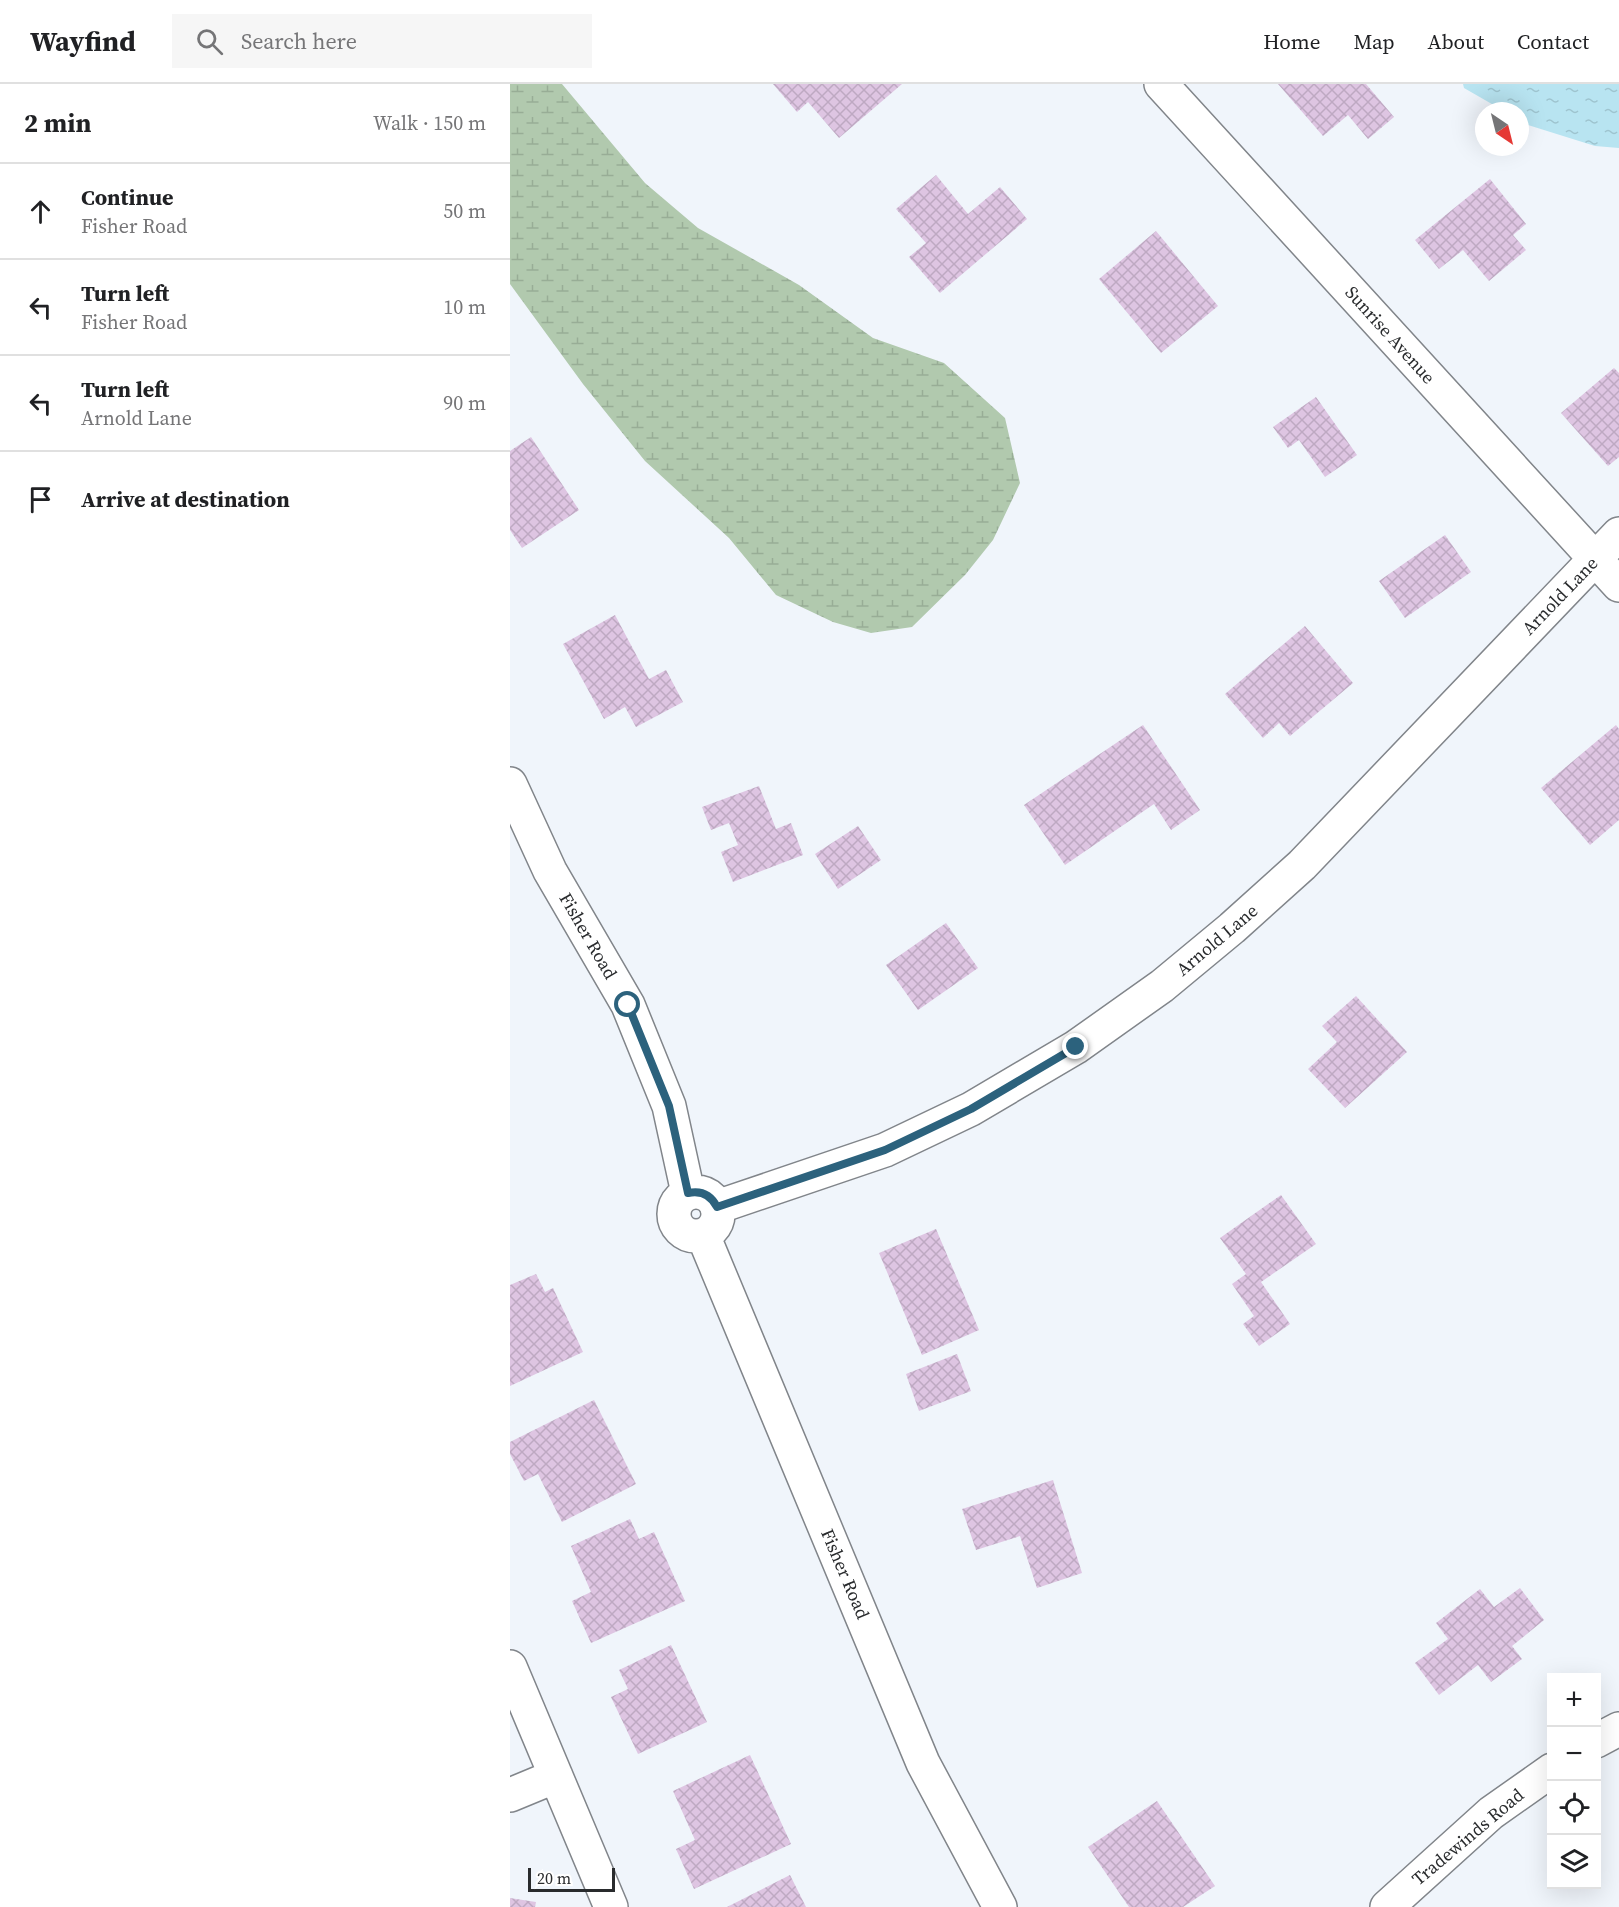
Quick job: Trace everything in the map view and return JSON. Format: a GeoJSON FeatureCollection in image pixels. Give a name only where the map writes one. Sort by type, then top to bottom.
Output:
{"type":"FeatureCollection","features":[{"type":"Feature","properties":{"kind":"street","name":"Sunrise Avenue"},"geometry":{"type":"LineString","coordinates":[[1161,84],[1619,585]]}},
{"type":"Feature","properties":{"kind":"street","name":"Arnold Lane"},"geometry":{"type":"LineString","coordinates":[[710,1221],[885,1150],[971,1109],[1076,1047],[1162,986],[1232,928],[1302,865],[1619,534]]}},
{"type":"Feature","properties":{"kind":"street","name":"Fisher Road"},"geometry":{"type":"LineString","coordinates":[[510,784],[550,871],[628,1005],[669,1106],[688,1193],[677,1202],[674,1209],[676,1224],[686,1235],[694,1237],[710,1221],[924,1763],[1000,1907]]}},
{"type":"Feature","properties":{"kind":"street"},"geometry":{"type":"LineString","coordinates":[[510,1667],[611,1907]]}},
{"type":"Feature","properties":{"kind":"street"},"geometry":{"type":"LineString","coordinates":[[1601,1738],[1619,1729]]}},
{"type":"Feature","properties":{"kind":"street","name":"Tradewinds Road"},"geometry":{"type":"LineString","coordinates":[[1387,1907],[1491,1813],[1547,1773]]}},
{"type":"Feature","properties":{"kind":"street"},"geometry":{"type":"LineString","coordinates":[[510,1795],[556,1776]]}},
{"type":"Feature","properties":{"kind":"green space"},"geometry":{"type":"Polygon","coordinates":[[[510,84],[562,84],[645,183],[698,228],[799,285],[873,338],[944,363],[1005,418],[1020,483],[993,540],[965,575],[912,627],[871,633],[833,622],[776,595],[729,538],[645,461],[583,384],[510,284],[510,84]]]}},
{"type":"Feature","properties":{"kind":"water"},"geometry":{"type":"Polygon","coordinates":[[[1463,84],[1619,84],[1619,148],[1595,146],[1529,125],[1529,102],[1488,102],[1464,88],[1463,84]]]}},
{"type":"Feature","properties":{"kind":"building"},"geometry":{"type":"Polygon","coordinates":[[[773,84],[902,84],[839,138],[808,102],[797,112],[773,84]]]}},
{"type":"Feature","properties":{"kind":"building"},"geometry":{"type":"Polygon","coordinates":[[[1278,84],[1366,84],[1394,117],[1368,139],[1348,115],[1323,136],[1278,84]]]}},
{"type":"Feature","properties":{"kind":"building"},"geometry":{"type":"Polygon","coordinates":[[[936,175],[968,214],[1000,187],[1027,219],[940,293],[909,257],[926,243],[896,209],[936,175]]]}},
{"type":"Feature","properties":{"kind":"building"},"geometry":{"type":"Polygon","coordinates":[[[1490,179],[1526,224],[1513,235],[1526,250],[1489,281],[1463,250],[1439,269],[1415,240],[1490,179]]]}},
{"type":"Feature","properties":{"kind":"building"},"geometry":{"type":"Polygon","coordinates":[[[1156,231],[1218,306],[1161,353],[1099,279],[1156,231]]]}},
{"type":"Feature","properties":{"kind":"building"},"geometry":{"type":"Polygon","coordinates":[[[1614,368],[1619,373],[1619,457],[1608,466],[1561,413],[1614,368]]]}},
{"type":"Feature","properties":{"kind":"building"},"geometry":{"type":"Polygon","coordinates":[[[1316,397],[1357,455],[1325,477],[1299,440],[1288,448],[1273,427],[1316,397]]]}},
{"type":"Feature","properties":{"kind":"building"},"geometry":{"type":"Polygon","coordinates":[[[531,437],[579,510],[522,548],[510,530],[510,451],[531,437]]]}},
{"type":"Feature","properties":{"kind":"building"},"geometry":{"type":"Polygon","coordinates":[[[1445,535],[1471,572],[1405,618],[1379,581],[1445,535]]]}},
{"type":"Feature","properties":{"kind":"building"},"geometry":{"type":"Polygon","coordinates":[[[615,615],[649,679],[666,670],[683,702],[636,727],[625,707],[604,719],[563,644],[615,615]]]}},
{"type":"Feature","properties":{"kind":"building"},"geometry":{"type":"Polygon","coordinates":[[[1305,626],[1353,683],[1290,736],[1279,723],[1263,738],[1225,694],[1305,626]]]}},
{"type":"Feature","properties":{"kind":"building"},"geometry":{"type":"Polygon","coordinates":[[[1143,725],[1200,810],[1171,830],[1154,804],[1065,865],[1024,805],[1143,725]]]}},
{"type":"Feature","properties":{"kind":"building"},"geometry":{"type":"Polygon","coordinates":[[[1616,725],[1619,729],[1619,820],[1590,845],[1541,788],[1616,725]]]}},
{"type":"Feature","properties":{"kind":"building"},"geometry":{"type":"Polygon","coordinates":[[[759,786],[776,829],[791,823],[803,855],[733,882],[721,852],[738,845],[729,823],[711,830],[702,807],[759,786]]]}},
{"type":"Feature","properties":{"kind":"building"},"geometry":{"type":"Polygon","coordinates":[[[858,826],[881,860],[838,889],[815,854],[858,826]]]}},
{"type":"Feature","properties":{"kind":"building"},"geometry":{"type":"Polygon","coordinates":[[[946,923],[978,968],[918,1010],[886,965],[946,923]]]}},
{"type":"Feature","properties":{"kind":"building"},"geometry":{"type":"Polygon","coordinates":[[[1356,996],[1407,1052],[1345,1108],[1308,1069],[1337,1042],[1322,1026],[1356,996]]]}},
{"type":"Feature","properties":{"kind":"building"},"geometry":{"type":"Polygon","coordinates":[[[1281,1195],[1316,1244],[1261,1282],[1290,1324],[1259,1346],[1243,1324],[1254,1316],[1232,1284],[1246,1274],[1220,1238],[1281,1195]]]}},
{"type":"Feature","properties":{"kind":"building"},"geometry":{"type":"Polygon","coordinates":[[[936,1229],[979,1330],[922,1355],[879,1253],[936,1229]]]}},
{"type":"Feature","properties":{"kind":"building"},"geometry":{"type":"Polygon","coordinates":[[[536,1274],[545,1292],[553,1288],[583,1352],[510,1386],[510,1285],[536,1274]]]}},
{"type":"Feature","properties":{"kind":"building"},"geometry":{"type":"Polygon","coordinates":[[[957,1354],[971,1391],[919,1411],[906,1374],[957,1354]]]}},
{"type":"Feature","properties":{"kind":"building"},"geometry":{"type":"Polygon","coordinates":[[[594,1400],[636,1484],[562,1522],[538,1474],[524,1481],[510,1454],[510,1442],[594,1400]]]}},
{"type":"Feature","properties":{"kind":"building"},"geometry":{"type":"Polygon","coordinates":[[[1053,1480],[1082,1573],[1037,1588],[1020,1536],[976,1550],[962,1509],[1053,1480]]]}},
{"type":"Feature","properties":{"kind":"building"},"geometry":{"type":"Polygon","coordinates":[[[630,1519],[639,1539],[654,1532],[685,1601],[591,1643],[572,1601],[591,1592],[571,1546],[630,1519]]]}},
{"type":"Feature","properties":{"kind":"building"},"geometry":{"type":"Polygon","coordinates":[[[1520,1588],[1544,1620],[1512,1646],[1522,1659],[1491,1682],[1478,1665],[1439,1695],[1415,1663],[1448,1639],[1436,1623],[1480,1589],[1494,1607],[1520,1588]]]}},
{"type":"Feature","properties":{"kind":"building"},"geometry":{"type":"Polygon","coordinates":[[[671,1645],[707,1722],[638,1754],[611,1697],[628,1689],[619,1670],[671,1645]]]}},
{"type":"Feature","properties":{"kind":"building"},"geometry":{"type":"Polygon","coordinates":[[[750,1755],[791,1844],[694,1889],[676,1849],[695,1840],[673,1791],[750,1755]]]}},
{"type":"Feature","properties":{"kind":"building"},"geometry":{"type":"Polygon","coordinates":[[[1157,1801],[1215,1886],[1183,1907],[1129,1907],[1088,1847],[1157,1801]]]}},
{"type":"Feature","properties":{"kind":"building"},"geometry":{"type":"Polygon","coordinates":[[[790,1875],[806,1907],[727,1907],[790,1875]]]}},
{"type":"Feature","properties":{"kind":"building"},"geometry":{"type":"Polygon","coordinates":[[[510,1898],[536,1902],[535,1907],[510,1907],[510,1898]]]}},
{"type":"Feature","properties":{"kind":"route"},"geometry":{"type":"LineString","coordinates":[[628,1005],[669,1106],[688,1193],[702,1192],[709,1196],[717,1207],[885,1150],[971,1109],[1076,1047]]}}]}
